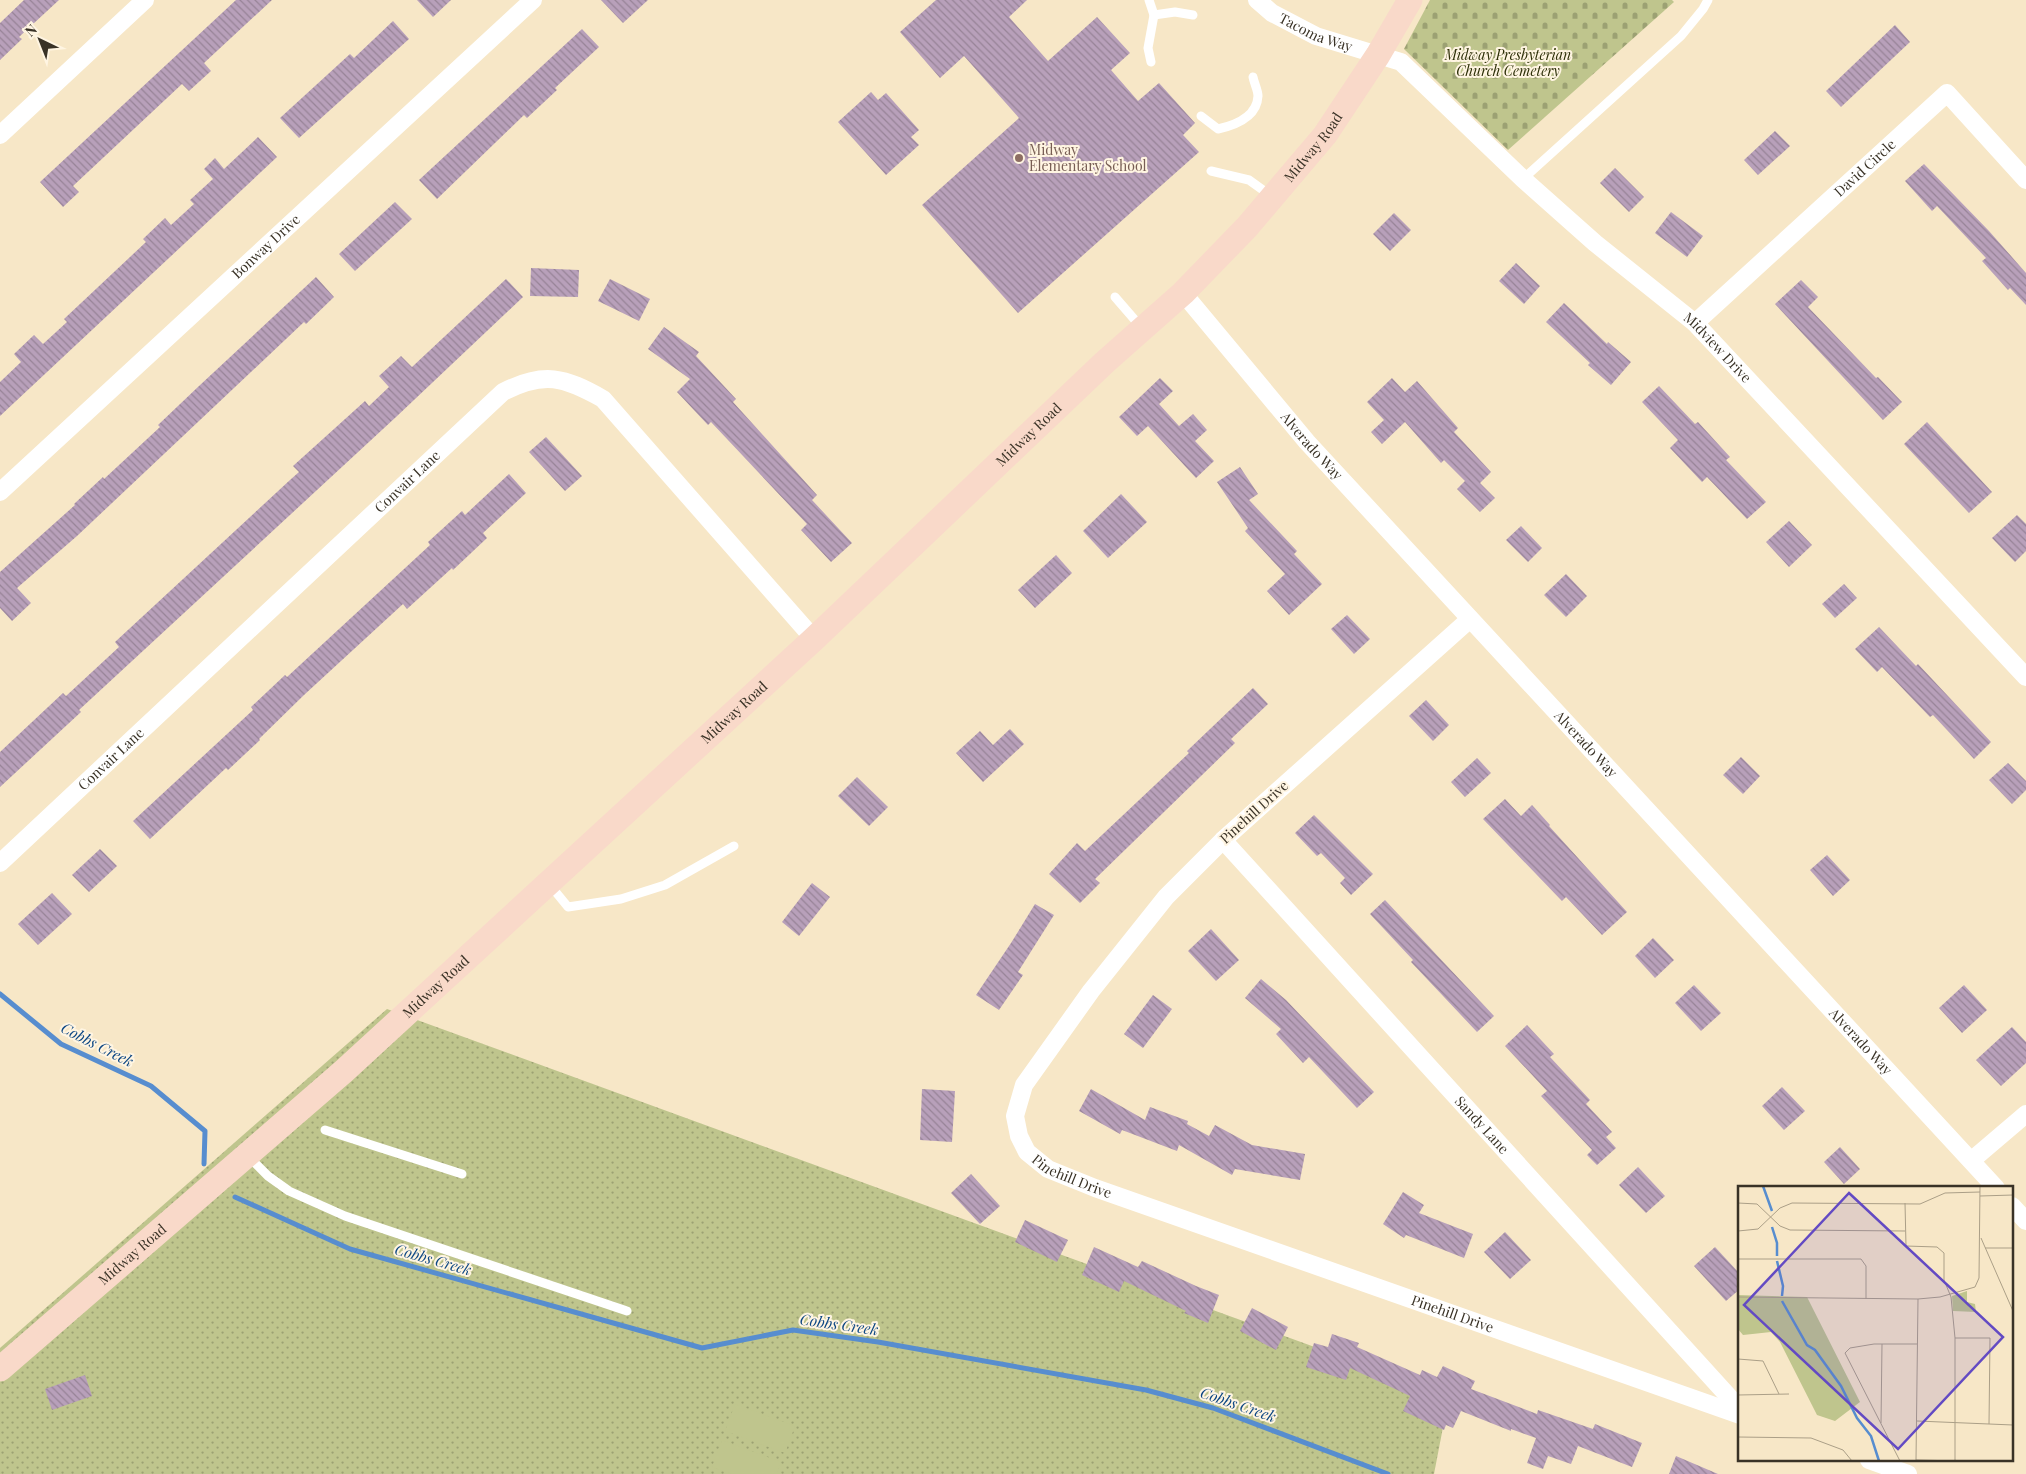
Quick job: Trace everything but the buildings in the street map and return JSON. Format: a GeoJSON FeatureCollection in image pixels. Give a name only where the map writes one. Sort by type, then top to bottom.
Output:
{"type":"FeatureCollection","features":[{"type":"Feature","properties":{"kind":"street"},"geometry":{"type":"LineString","coordinates":[[0,135],[145,0]]}},
{"type":"Feature","properties":{"kind":"street","name":"Bonway Drive"},"geometry":{"type":"LineString","coordinates":[[0,492],[533,0]]}},
{"type":"Feature","properties":{"kind":"street","name":"Tacoma Way"},"geometry":{"type":"LineString","coordinates":[[1257,0],[1272,12],[1316,36],[1378,55]]}},
{"type":"Feature","properties":{"kind":"street","name":"Midway Road"},"geometry":{"type":"LineString","coordinates":[[0,1369],[344,1071],[814,639],[1105,362],[1183,293],[1247,227],[1324,135],[1378,55],[1410,0]]}},
{"type":"Feature","properties":{"kind":"street","name":"Midview Drive"},"geometry":{"type":"LineString","coordinates":[[1378,55],[1400,62],[1523,179],[1595,243],[1695,323],[2026,677]]}},
{"type":"Feature","properties":{"kind":"street","name":"David Circle"},"geometry":{"type":"LineString","coordinates":[[1695,323],[1947,93],[2026,180]]}},
{"type":"Feature","properties":{"kind":"street","name":"Alverado Way"},"geometry":{"type":"LineString","coordinates":[[1183,293],[1307,442],[1994,1186]]}},
{"type":"Feature","properties":{"kind":"street","name":"Convair Lane"},"geometry":{"type":"LineString","coordinates":[[0,863],[503,392],[521,382],[537,378],[558,379],[582,388],[602,400],[814,639]]}},
{"type":"Feature","properties":{"kind":"street","name":"Pinehill Drive"},"geometry":{"type":"LineString","coordinates":[[1470,619],[1223,840],[1166,897],[1091,991],[1024,1085],[1015,1116],[1019,1136],[1027,1152],[1048,1169],[1095,1188],[1738,1414]]}},
{"type":"Feature","properties":{"kind":"street","name":"Sandy Lane"},"geometry":{"type":"LineString","coordinates":[[1223,840],[1738,1407]]}},
{"type":"Feature","properties":{"kind":"street"},"geometry":{"type":"LineString","coordinates":[[1972,1160],[2026,1114]]}},
{"type":"Feature","properties":{"kind":"street"},"geometry":{"type":"LineString","coordinates":[[2014,1208],[2026,1221]]}},
{"type":"Feature","properties":{"kind":"street"},"geometry":{"type":"LineString","coordinates":[[1875,1462],[1908,1474]]}},
{"type":"Feature","properties":{"kind":"lane"},"geometry":{"type":"LineString","coordinates":[[1149,0],[1154,15],[1148,48],[1151,62]]}},
{"type":"Feature","properties":{"kind":"lane"},"geometry":{"type":"LineString","coordinates":[[1523,179],[1681,36],[1708,0]]}},
{"type":"Feature","properties":{"kind":"lane"},"geometry":{"type":"LineString","coordinates":[[1154,15],[1176,12],[1193,15]]}},
{"type":"Feature","properties":{"kind":"lane"},"geometry":{"type":"LineString","coordinates":[[1201,116],[1218,128],[1234,126],[1254,111],[1258,95],[1253,77]]}},
{"type":"Feature","properties":{"kind":"lane"},"geometry":{"type":"LineString","coordinates":[[1212,171],[1249,180],[1272,197]]}},
{"type":"Feature","properties":{"kind":"lane"},"geometry":{"type":"LineString","coordinates":[[1115,297],[1142,329]]}},
{"type":"Feature","properties":{"kind":"lane"},"geometry":{"type":"LineString","coordinates":[[548,883],[568,907],[621,899],[665,885],[734,846]]}},
{"type":"Feature","properties":{"kind":"lane"},"geometry":{"type":"LineString","coordinates":[[325,1130],[462,1174]]}},
{"type":"Feature","properties":{"kind":"lane"},"geometry":{"type":"LineString","coordinates":[[248,1156],[268,1176],[289,1191],[345,1216],[627,1311]]}},
{"type":"Feature","properties":{"kind":"green space","name":"Midway Presbyterian Church Cemetery"},"geometry":{"type":"Polygon","coordinates":[[[1430,0],[1672,0],[1674,2],[1508,150],[1404,49],[1430,0]]]}},
{"type":"Feature","properties":{"kind":"green space"},"geometry":{"type":"Polygon","coordinates":[[[387,1009],[1449,1396],[1434,1474],[0,1474],[0,1348],[387,1009]]]}},
{"type":"Feature","properties":{"kind":"green space"},"geometry":{"type":"Polygon","coordinates":[[[735,1404],[795,1426],[785,1453],[725,1431],[735,1404]]]}},
{"type":"Feature","properties":{"kind":"green space"},"geometry":{"type":"Polygon","coordinates":[[[722,1440],[781,1462],[777,1474],[731,1474],[712,1467],[722,1440]]]}},
{"type":"Feature","properties":{"kind":"waterway","name":"Cobbs Creek"},"geometry":{"type":"LineString","coordinates":[[0,994],[61,1044],[151,1086],[205,1131],[204,1164]]}},
{"type":"Feature","properties":{"kind":"waterway","name":"Cobbs Creek"},"geometry":{"type":"LineString","coordinates":[[235,1197],[350,1249],[702,1348],[793,1330],[878,1342],[1146,1390],[1213,1408],[1388,1474]]}},
{"type":"Feature","properties":{"kind":"place","name":"Midway Elementary School"},"geometry":{"type":"Point","coordinates":[1019,158]}}]}
